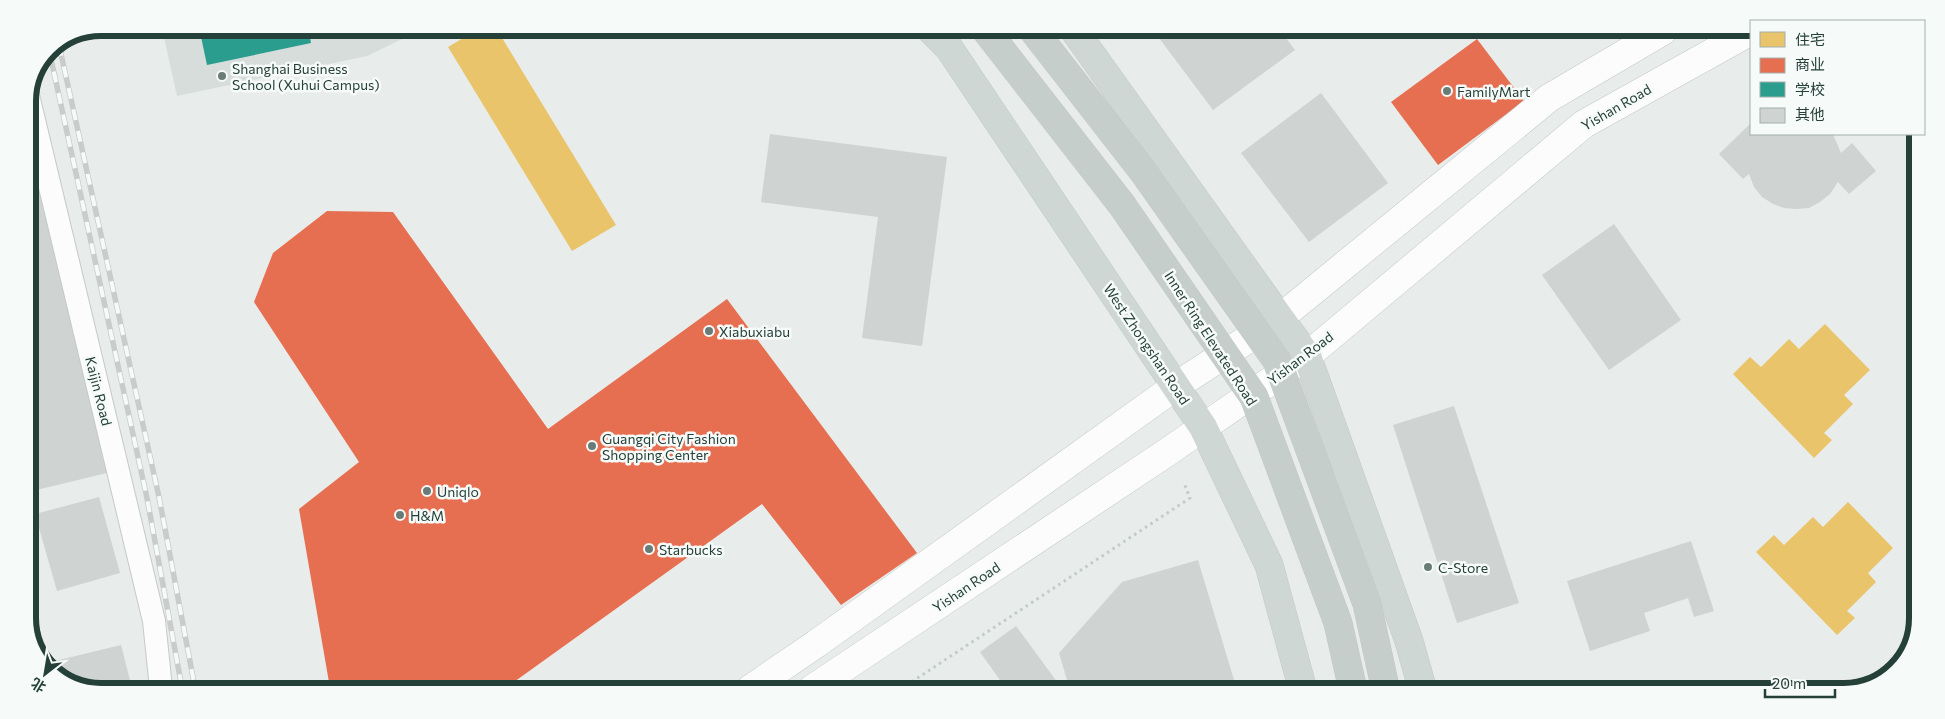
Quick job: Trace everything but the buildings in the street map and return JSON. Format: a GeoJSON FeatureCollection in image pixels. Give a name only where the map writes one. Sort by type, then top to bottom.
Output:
{"type":"FeatureCollection","features":[{"type":"Feature","properties":{"kind":"highway","name":"Inner Ring Elevated Road"},"geometry":{"type":"LineString","coordinates":[[990,36],[1122,205],[1254,397],[1338,623],[1351,683]]}},
{"type":"Feature","properties":{"kind":"highway"},"geometry":{"type":"LineString","coordinates":[[1038,36],[1142,170],[1277,361],[1367,604],[1384,683]]}},
{"type":"Feature","properties":{"kind":"main road","name":"West Zhongshan Road"},"geometry":{"type":"LineString","coordinates":[[937,36],[949,48],[1203,427],[1269,565],[1301,683]]}},
{"type":"Feature","properties":{"kind":"main road"},"geometry":{"type":"LineString","coordinates":[[1078,36],[1307,356],[1409,641],[1421,683]]}},
{"type":"Feature","properties":{"kind":"main road"},"geometry":{"type":"LineString","coordinates":[[759,683],[1176,386],[1280,318],[1549,98],[1654,36]]}},
{"type":"Feature","properties":{"kind":"main road","name":"Yishan Road"},"geometry":{"type":"LineString","coordinates":[[821,683],[1307,356],[1584,124],[1742,36]]}},
{"type":"Feature","properties":{"kind":"street","name":"Kaijin Road"},"geometry":{"type":"LineString","coordinates":[[36,128],[154,621],[160,683]]}},
{"type":"Feature","properties":{"kind":"path"},"geometry":{"type":"LineString","coordinates":[[912,683],[1190,498],[1184,483]]}},
{"type":"Feature","properties":{"kind":"shaded area","name":"Shanghai Business School (Xuhui Campus)"},"geometry":{"type":"Polygon","coordinates":[[[164,36],[408,36],[367,56],[177,96],[164,36]]]}},
{"type":"Feature","properties":{"kind":"railway"},"geometry":{"type":"LineString","coordinates":[[60,51],[159,497],[194,683]]}},
{"type":"Feature","properties":{"kind":"railway"},"geometry":{"type":"LineString","coordinates":[[51,60],[147,498],[181,683]]}},
{"type":"Feature","properties":{"kind":"place","name":"Shanghai Business School (Xuhui Campus)"},"geometry":{"type":"Point","coordinates":[222,76]}},
{"type":"Feature","properties":{"kind":"place","name":"FamilyMart"},"geometry":{"type":"Point","coordinates":[1447,91]}},
{"type":"Feature","properties":{"kind":"place","name":"Xiabuxiabu"},"geometry":{"type":"Point","coordinates":[709,331]}},
{"type":"Feature","properties":{"kind":"place","name":"Guangqi City Fashion Shopping Center"},"geometry":{"type":"Point","coordinates":[592,446]}},
{"type":"Feature","properties":{"kind":"place","name":"Uniqlo"},"geometry":{"type":"Point","coordinates":[427,491]}},
{"type":"Feature","properties":{"kind":"place","name":"H&M"},"geometry":{"type":"Point","coordinates":[400,515]}},
{"type":"Feature","properties":{"kind":"place","name":"Starbucks"},"geometry":{"type":"Point","coordinates":[649,549]}},
{"type":"Feature","properties":{"kind":"place","name":"C-Store"},"geometry":{"type":"Point","coordinates":[1428,567]}}]}
